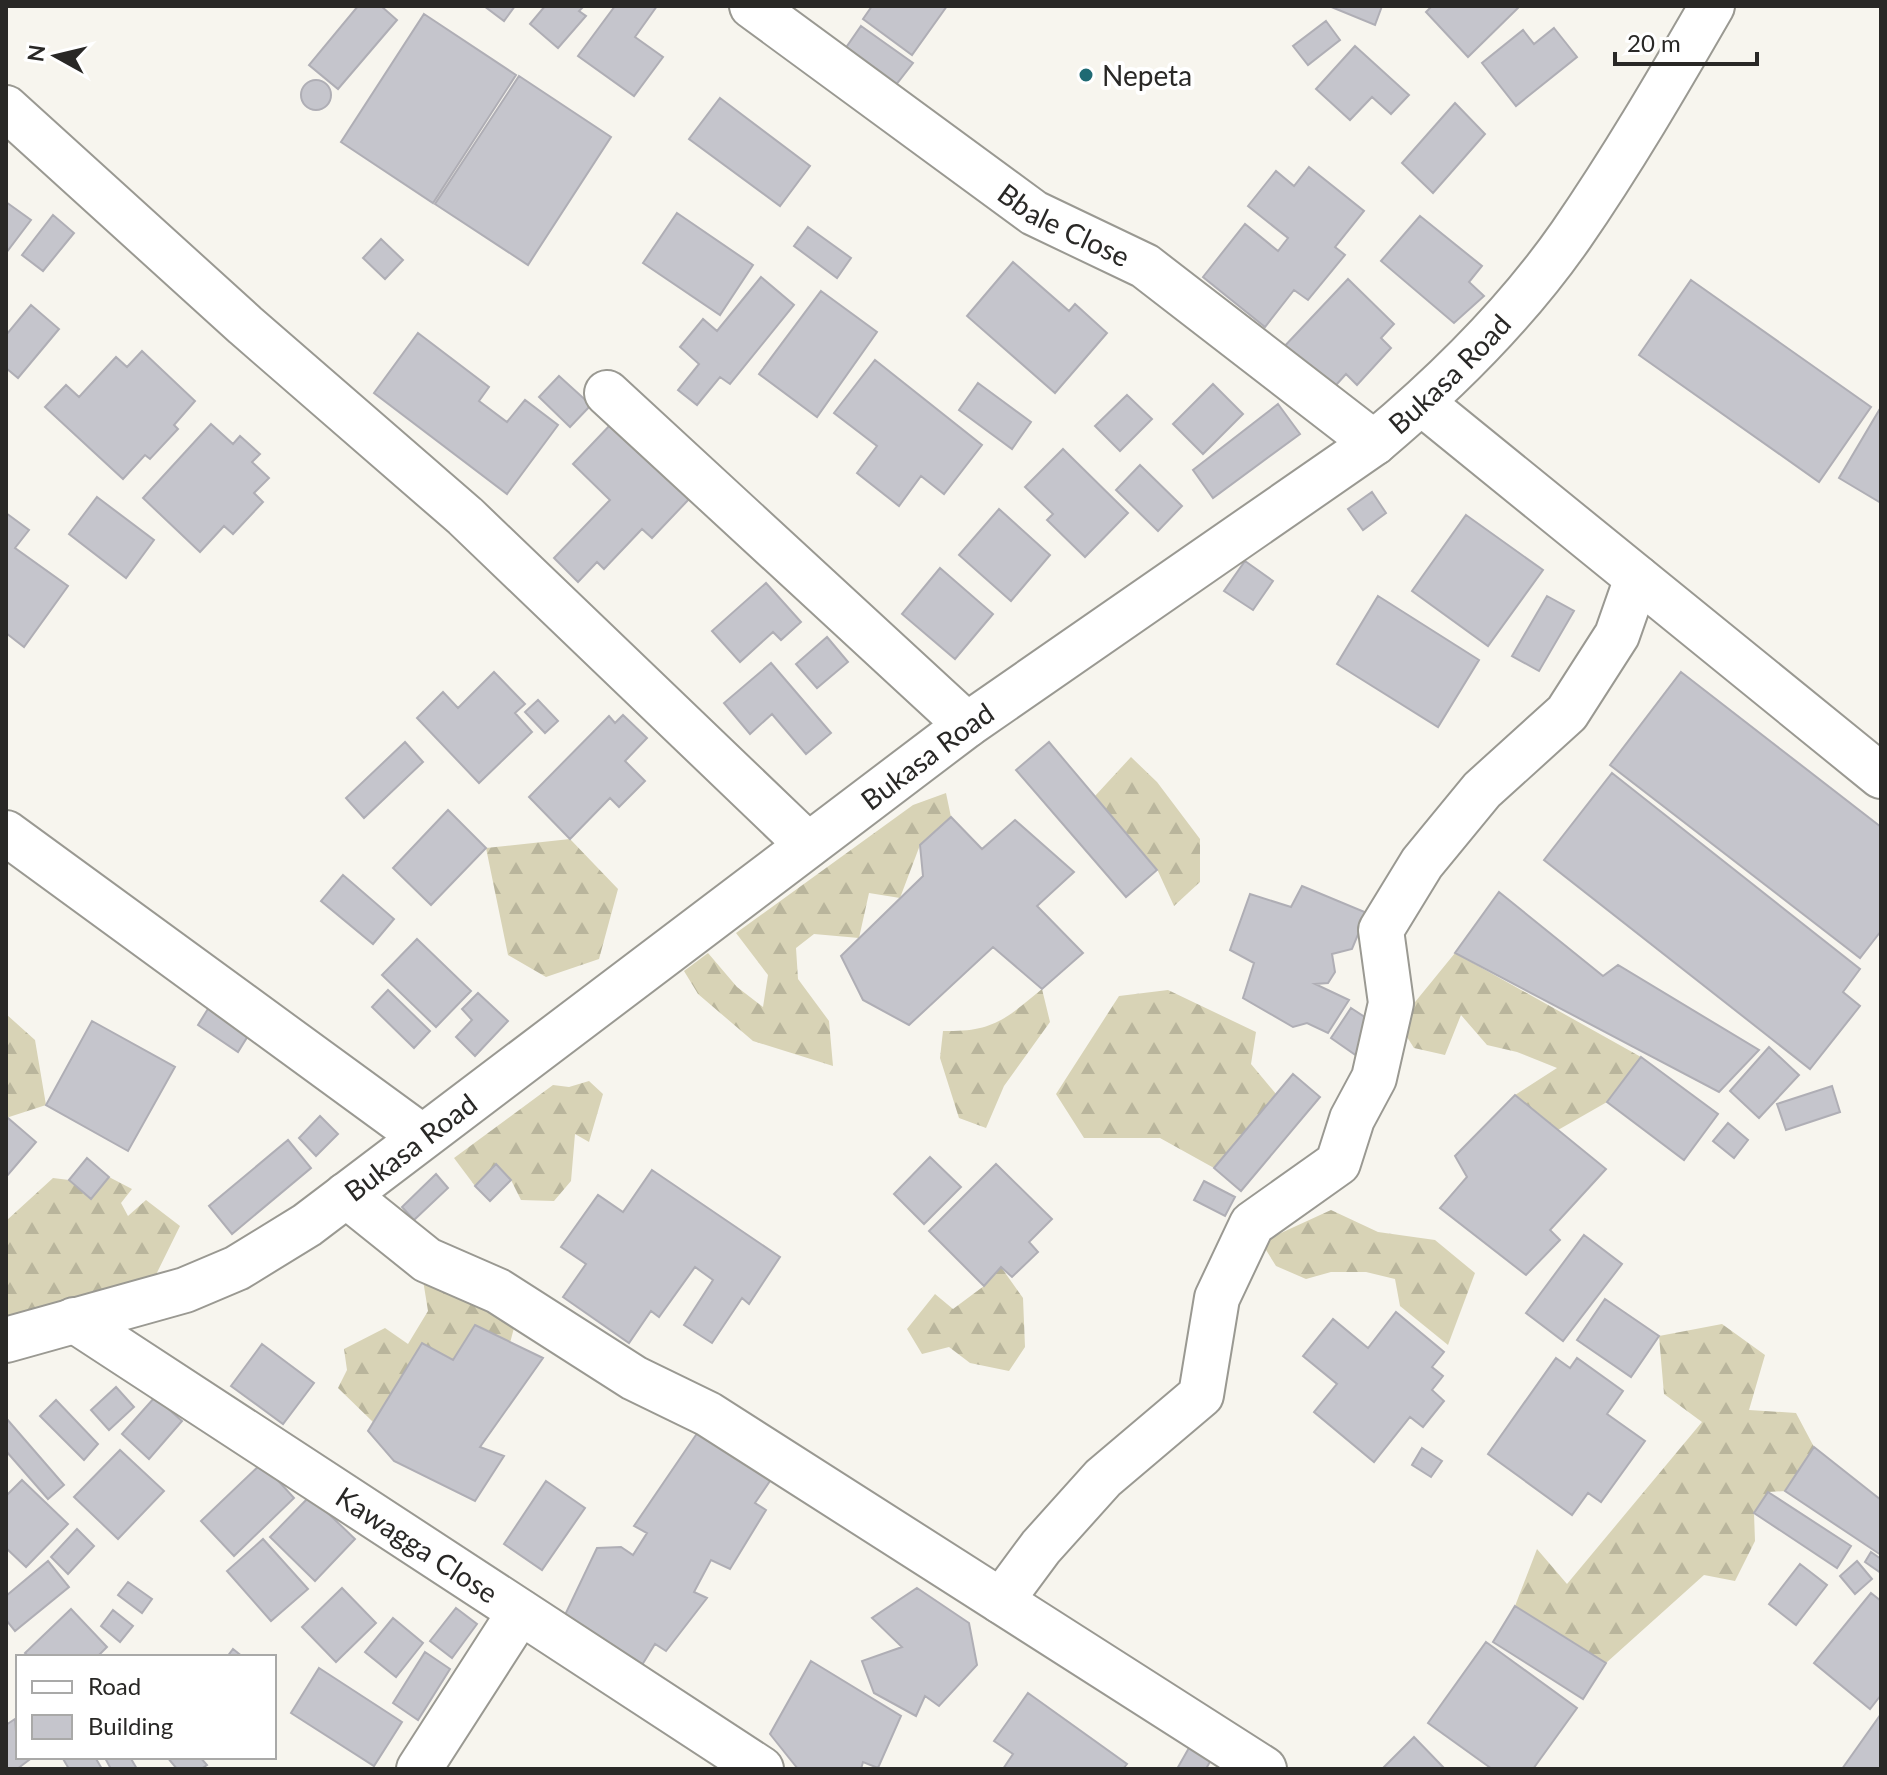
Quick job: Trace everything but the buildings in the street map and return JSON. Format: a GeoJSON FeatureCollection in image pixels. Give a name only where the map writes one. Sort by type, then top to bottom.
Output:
{"type":"FeatureCollection","features":[{"type":"Feature","properties":{"kind":"street","name":"Bbale Close"},"geometry":{"type":"LineString","coordinates":[[752,6],[1034,213],[1145,266],[1374,443]]}},
{"type":"Feature","properties":{"kind":"street","name":"Bukasa Road"},"geometry":{"type":"LineString","coordinates":[[6,1340],[185,1290],[237,1268],[307,1225],[967,725],[1374,443],[1422,403],[1492,333],[1569,238],[1635,138],[1712,6]]}},
{"type":"Feature","properties":{"kind":"street"},"geometry":{"type":"LineString","coordinates":[[6,108],[245,325],[465,516],[808,845]]}},
{"type":"Feature","properties":{"kind":"street"},"geometry":{"type":"LineString","coordinates":[[607,393],[967,725]]}},
{"type":"Feature","properties":{"kind":"street"},"geometry":{"type":"LineString","coordinates":[[1422,403],[1881,776]]}},
{"type":"Feature","properties":{"kind":"street"},"geometry":{"type":"LineString","coordinates":[[1001,1601],[1041,1547],[1103,1478],[1201,1395],[1217,1298],[1252,1224],[1338,1163],[1352,1119],[1374,1078],[1391,1003],[1381,930],[1422,863],[1482,790],[1567,713],[1617,635],[1637,578]]}},
{"type":"Feature","properties":{"kind":"street"},"geometry":{"type":"LineString","coordinates":[[6,833],[421,1136]]}},
{"type":"Feature","properties":{"kind":"street"},"geometry":{"type":"LineString","coordinates":[[346,1195],[427,1260],[498,1291],[634,1378],[708,1414],[1264,1769]]}},
{"type":"Feature","properties":{"kind":"street","name":"Kawagga Close"},"geometry":{"type":"LineString","coordinates":[[74,1320],[761,1769]]}},
{"type":"Feature","properties":{"kind":"street"},"geometry":{"type":"LineString","coordinates":[[419,1769],[520,1612]]}},
{"type":"Feature","properties":{"kind":"green space"},"geometry":{"type":"Polygon","coordinates":[[[1131,757],[1157,782],[1200,839],[1200,882],[1174,906],[1157,869],[1095,796],[1131,757]]]}},
{"type":"Feature","properties":{"kind":"green space"},"geometry":{"type":"Polygon","coordinates":[[[946,793],[951,817],[920,845],[900,898],[869,893],[859,938],[814,934],[796,948],[798,979],[829,1021],[833,1066],[753,1041],[698,994],[684,971],[708,953],[737,987],[763,1007],[768,975],[736,933],[913,805],[946,793]]]}},
{"type":"Feature","properties":{"kind":"green space"},"geometry":{"type":"Polygon","coordinates":[[[570,839],[618,889],[599,959],[546,977],[508,955],[486,848],[570,839]]]}},
{"type":"Feature","properties":{"kind":"green space"},"geometry":{"type":"Polygon","coordinates":[[[1455,953],[1641,1057],[1607,1102],[1558,1130],[1515,1095],[1557,1068],[1517,1052],[1487,1045],[1461,1015],[1445,1055],[1414,1048],[1398,1023],[1455,953]]]}},
{"type":"Feature","properties":{"kind":"green space"},"geometry":{"type":"Polygon","coordinates":[[[1042,989],[1050,1022],[1004,1086],[986,1128],[959,1118],[940,1058],[943,1031],[974,1029],[997,1022],[1042,989]]]}},
{"type":"Feature","properties":{"kind":"green space"},"geometry":{"type":"Polygon","coordinates":[[[1168,990],[1256,1032],[1251,1064],[1276,1094],[1214,1168],[1160,1138],[1084,1138],[1056,1094],[1119,996],[1168,990]]]}},
{"type":"Feature","properties":{"kind":"green space"},"geometry":{"type":"Polygon","coordinates":[[[6,1014],[35,1040],[46,1105],[6,1118],[6,1014]]]}},
{"type":"Feature","properties":{"kind":"green space"},"geometry":{"type":"Polygon","coordinates":[[[589,1081],[603,1094],[589,1142],[575,1134],[571,1181],[554,1201],[521,1200],[511,1180],[496,1165],[475,1186],[454,1158],[553,1085],[569,1087],[589,1081]]]}},
{"type":"Feature","properties":{"kind":"green space"},"geometry":{"type":"Polygon","coordinates":[[[109,1177],[132,1189],[121,1203],[128,1216],[146,1200],[180,1226],[143,1301],[6,1322],[6,1221],[53,1178],[69,1180],[91,1199],[109,1177]]]}},
{"type":"Feature","properties":{"kind":"green space"},"geometry":{"type":"Polygon","coordinates":[[[1331,1210],[1378,1232],[1435,1240],[1475,1273],[1448,1345],[1400,1306],[1395,1279],[1366,1272],[1331,1272],[1306,1279],[1276,1266],[1261,1242],[1331,1210]]]}},
{"type":"Feature","properties":{"kind":"green space"},"geometry":{"type":"Polygon","coordinates":[[[1001,1267],[1023,1298],[1025,1347],[1009,1371],[970,1363],[949,1347],[922,1354],[907,1329],[935,1294],[953,1309],[984,1286],[1001,1267]]]}},
{"type":"Feature","properties":{"kind":"green space"},"geometry":{"type":"Polygon","coordinates":[[[423,1280],[520,1305],[510,1343],[475,1325],[453,1360],[422,1343],[373,1422],[338,1388],[347,1370],[344,1349],[385,1328],[408,1344],[428,1311],[423,1280]]]}},
{"type":"Feature","properties":{"kind":"green space"},"geometry":{"type":"Polygon","coordinates":[[[1722,1324],[1765,1355],[1749,1410],[1796,1413],[1814,1447],[1785,1491],[1768,1492],[1754,1513],[1755,1541],[1735,1581],[1704,1575],[1606,1663],[1515,1606],[1537,1549],[1567,1584],[1702,1422],[1664,1394],[1659,1336],[1722,1324]]]}},
{"type":"Feature","properties":{"kind":"place","name":"Nepeta"},"geometry":{"type":"Point","coordinates":[1086,75]}}]}
